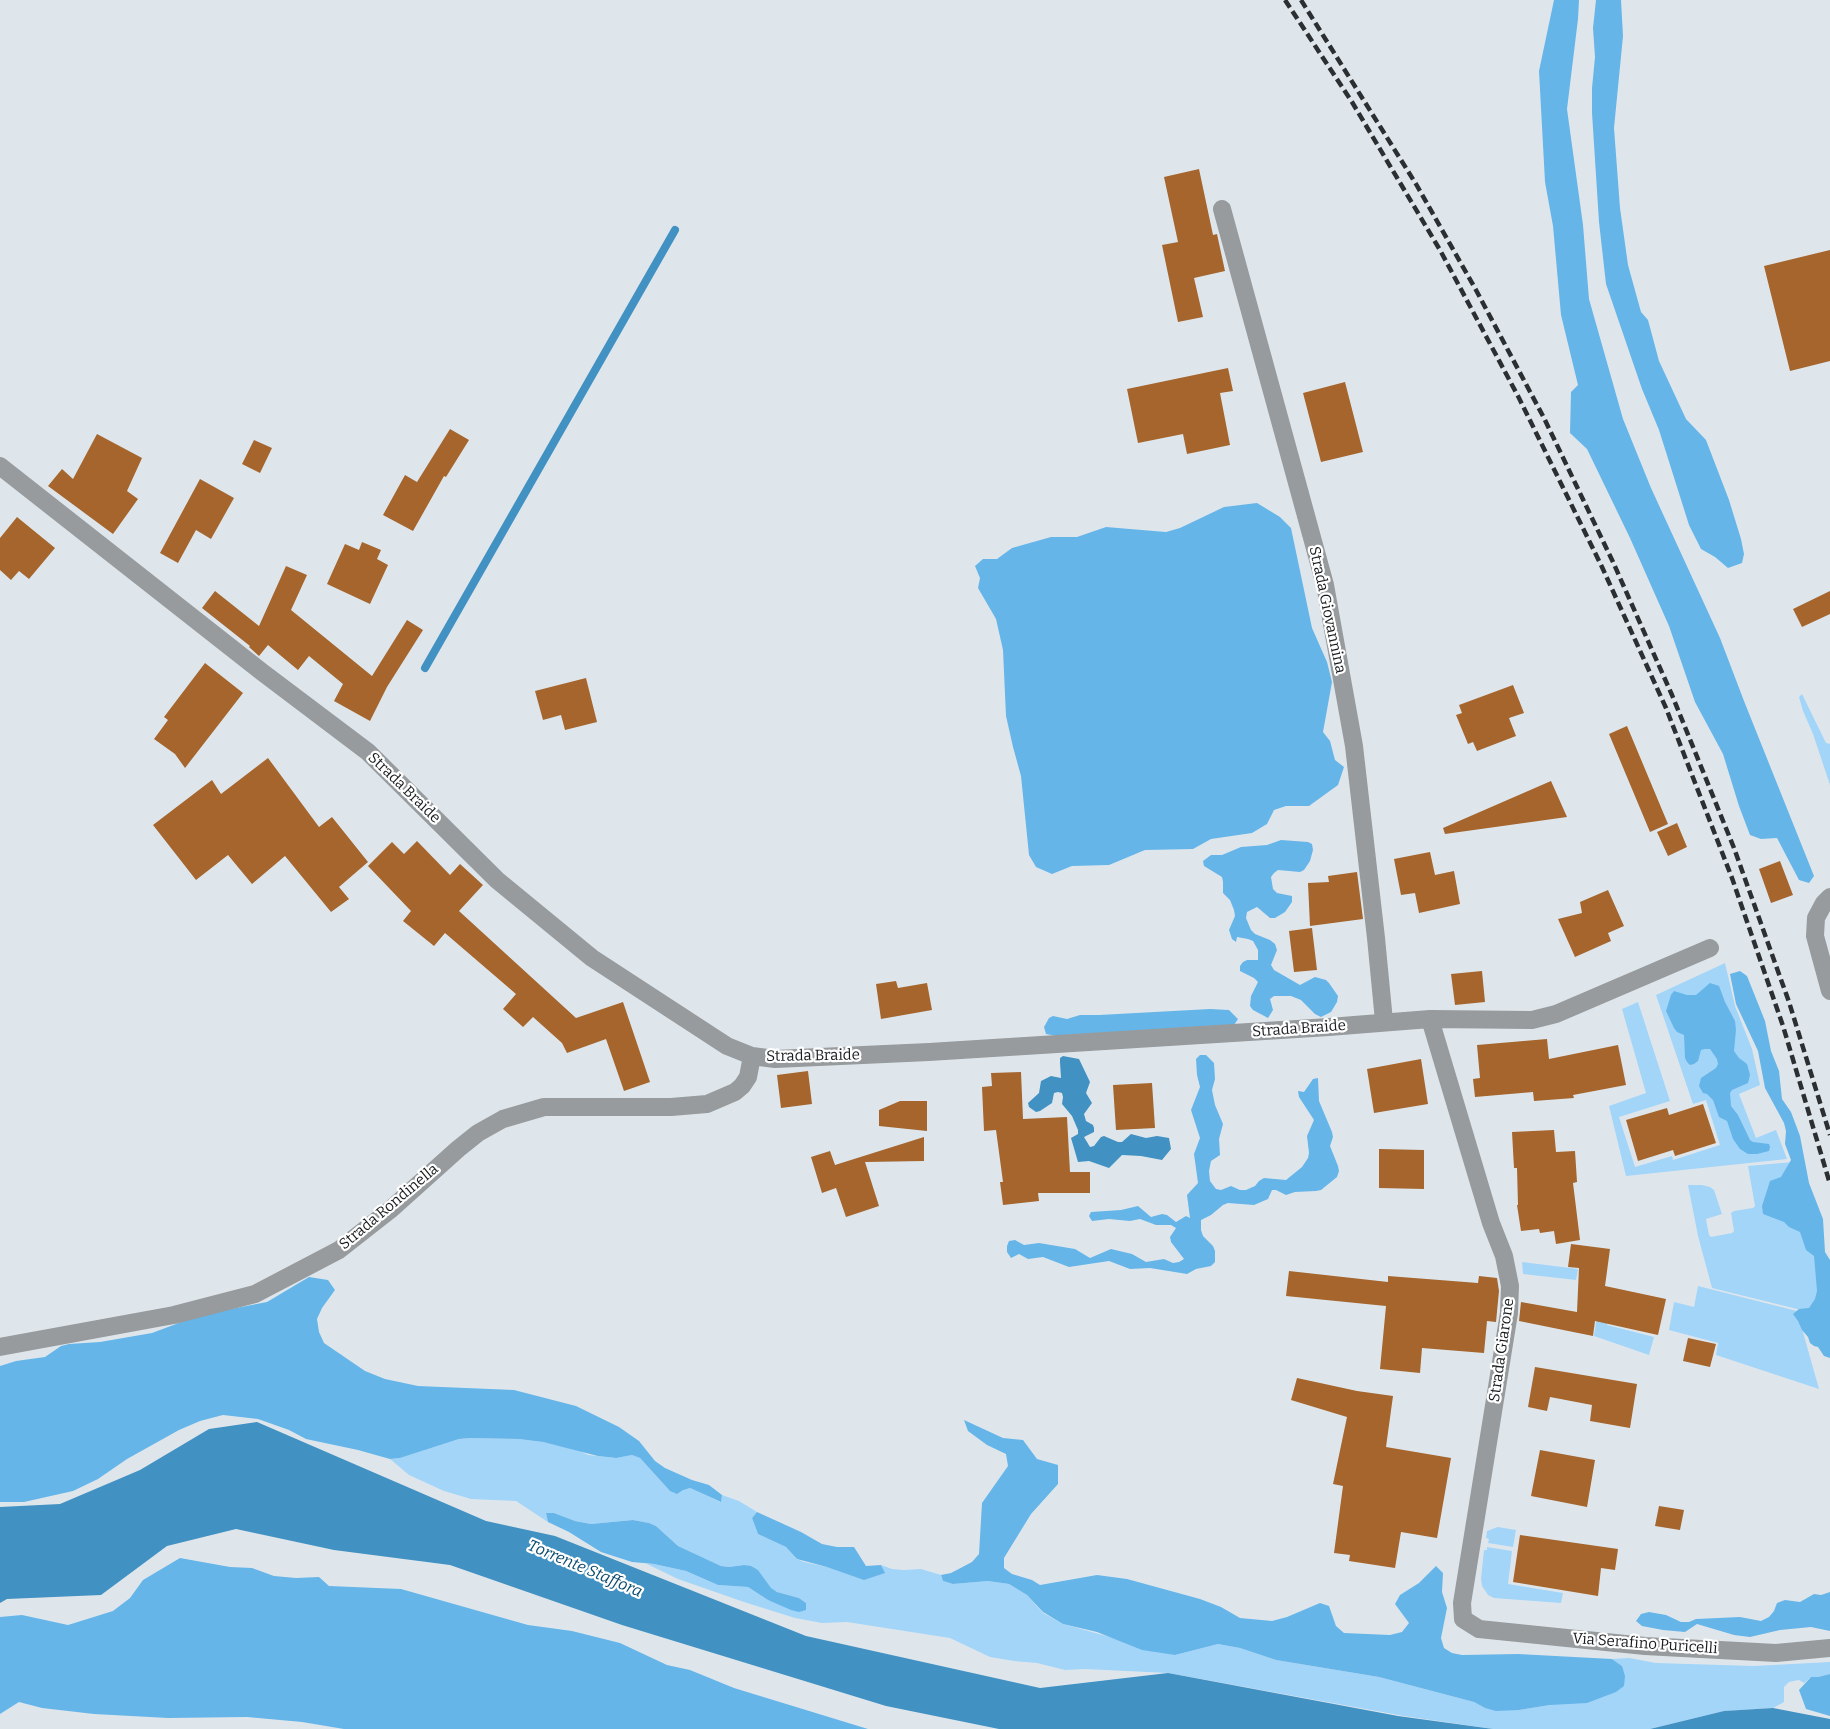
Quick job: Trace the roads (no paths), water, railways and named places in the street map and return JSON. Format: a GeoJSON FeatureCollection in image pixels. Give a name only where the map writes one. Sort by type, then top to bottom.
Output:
{"type":"FeatureCollection","features":[{"type":"Feature","properties":{"kind":"street","name":"Strada Giovannina"},"geometry":{"type":"LineString","coordinates":[[1222,209],[1325,585],[1353,746],[1384,1022]]}},
{"type":"Feature","properties":{"kind":"street","name":"Strada Braide"},"geometry":{"type":"LineString","coordinates":[[0,466],[253,665],[368,752],[498,880],[592,958],[727,1046],[752,1056],[775,1059],[929,1052],[1430,1019],[1532,1020],[1556,1014],[1710,948]]}},
{"type":"Feature","properties":{"kind":"street"},"geometry":{"type":"LineString","coordinates":[[1830,897],[1816,918],[1815,936],[1830,991]]}},
{"type":"Feature","properties":{"kind":"street","name":"Strada Giarone"},"geometry":{"type":"LineString","coordinates":[[1430,1019],[1491,1223],[1506,1263],[1510,1286],[1509,1313],[1462,1603],[1463,1619]]}},
{"type":"Feature","properties":{"kind":"street","name":"Strada Rondinella"},"geometry":{"type":"LineString","coordinates":[[0,1347],[174,1315],[255,1294],[339,1250],[390,1210],[434,1168],[478,1133],[503,1119],[544,1107],[671,1107],[707,1104],[735,1092],[742,1086],[748,1077],[752,1056]]}},
{"type":"Feature","properties":{"kind":"street","name":"Via Serafino Puricelli"},"geometry":{"type":"LineString","coordinates":[[1463,1619],[1479,1629],[1645,1646],[1776,1653],[1830,1648]]}},
{"type":"Feature","properties":{"kind":"water"},"geometry":{"type":"Polygon","coordinates":[[[1063,1056],[1079,1059],[1090,1082],[1086,1093],[1092,1103],[1084,1114],[1086,1121],[1093,1125],[1094,1132],[1084,1137],[1090,1147],[1104,1136],[1118,1142],[1122,1142],[1131,1134],[1146,1138],[1157,1136],[1169,1138],[1171,1149],[1162,1160],[1122,1155],[1109,1168],[1089,1161],[1078,1162],[1071,1138],[1078,1134],[1078,1130],[1072,1116],[1062,1104],[1062,1093],[1054,1093],[1052,1103],[1040,1111],[1036,1112],[1029,1107],[1028,1103],[1039,1093],[1041,1081],[1051,1076],[1061,1078],[1060,1058],[1063,1056]]]}},
{"type":"Feature","properties":{"kind":"water","name":"Torrente Staffora"},"geometry":{"type":"Polygon","coordinates":[[[257,1422],[486,1521],[555,1536],[806,1636],[1040,1688],[1168,1673],[1398,1716],[1493,1729],[999,1729],[886,1706],[622,1625],[450,1565],[334,1550],[236,1529],[167,1546],[101,1595],[7,1599],[0,1603],[0,1507],[60,1504],[140,1470],[209,1429],[257,1422]]]}},
{"type":"Feature","properties":{"kind":"water"},"geometry":{"type":"Polygon","coordinates":[[[1773,1708],[1830,1719],[1830,1729],[1650,1729],[1724,1711],[1773,1708]]]}},
{"type":"Feature","properties":{"kind":"waterway"},"geometry":{"type":"LineString","coordinates":[[425,668],[675,230]]}},
{"type":"Feature","properties":{"kind":"railway"},"geometry":{"type":"LineString","coordinates":[[1285,0],[1352,102],[1440,250],[1519,398],[1602,567],[1666,708],[1732,878],[1783,1026],[1830,1184]]}},
{"type":"Feature","properties":{"kind":"railway"},"geometry":{"type":"LineString","coordinates":[[1301,0],[1416,184],[1476,290],[1544,418],[1613,562],[1672,695],[1734,848],[1789,1002],[1830,1135]]}}]}
